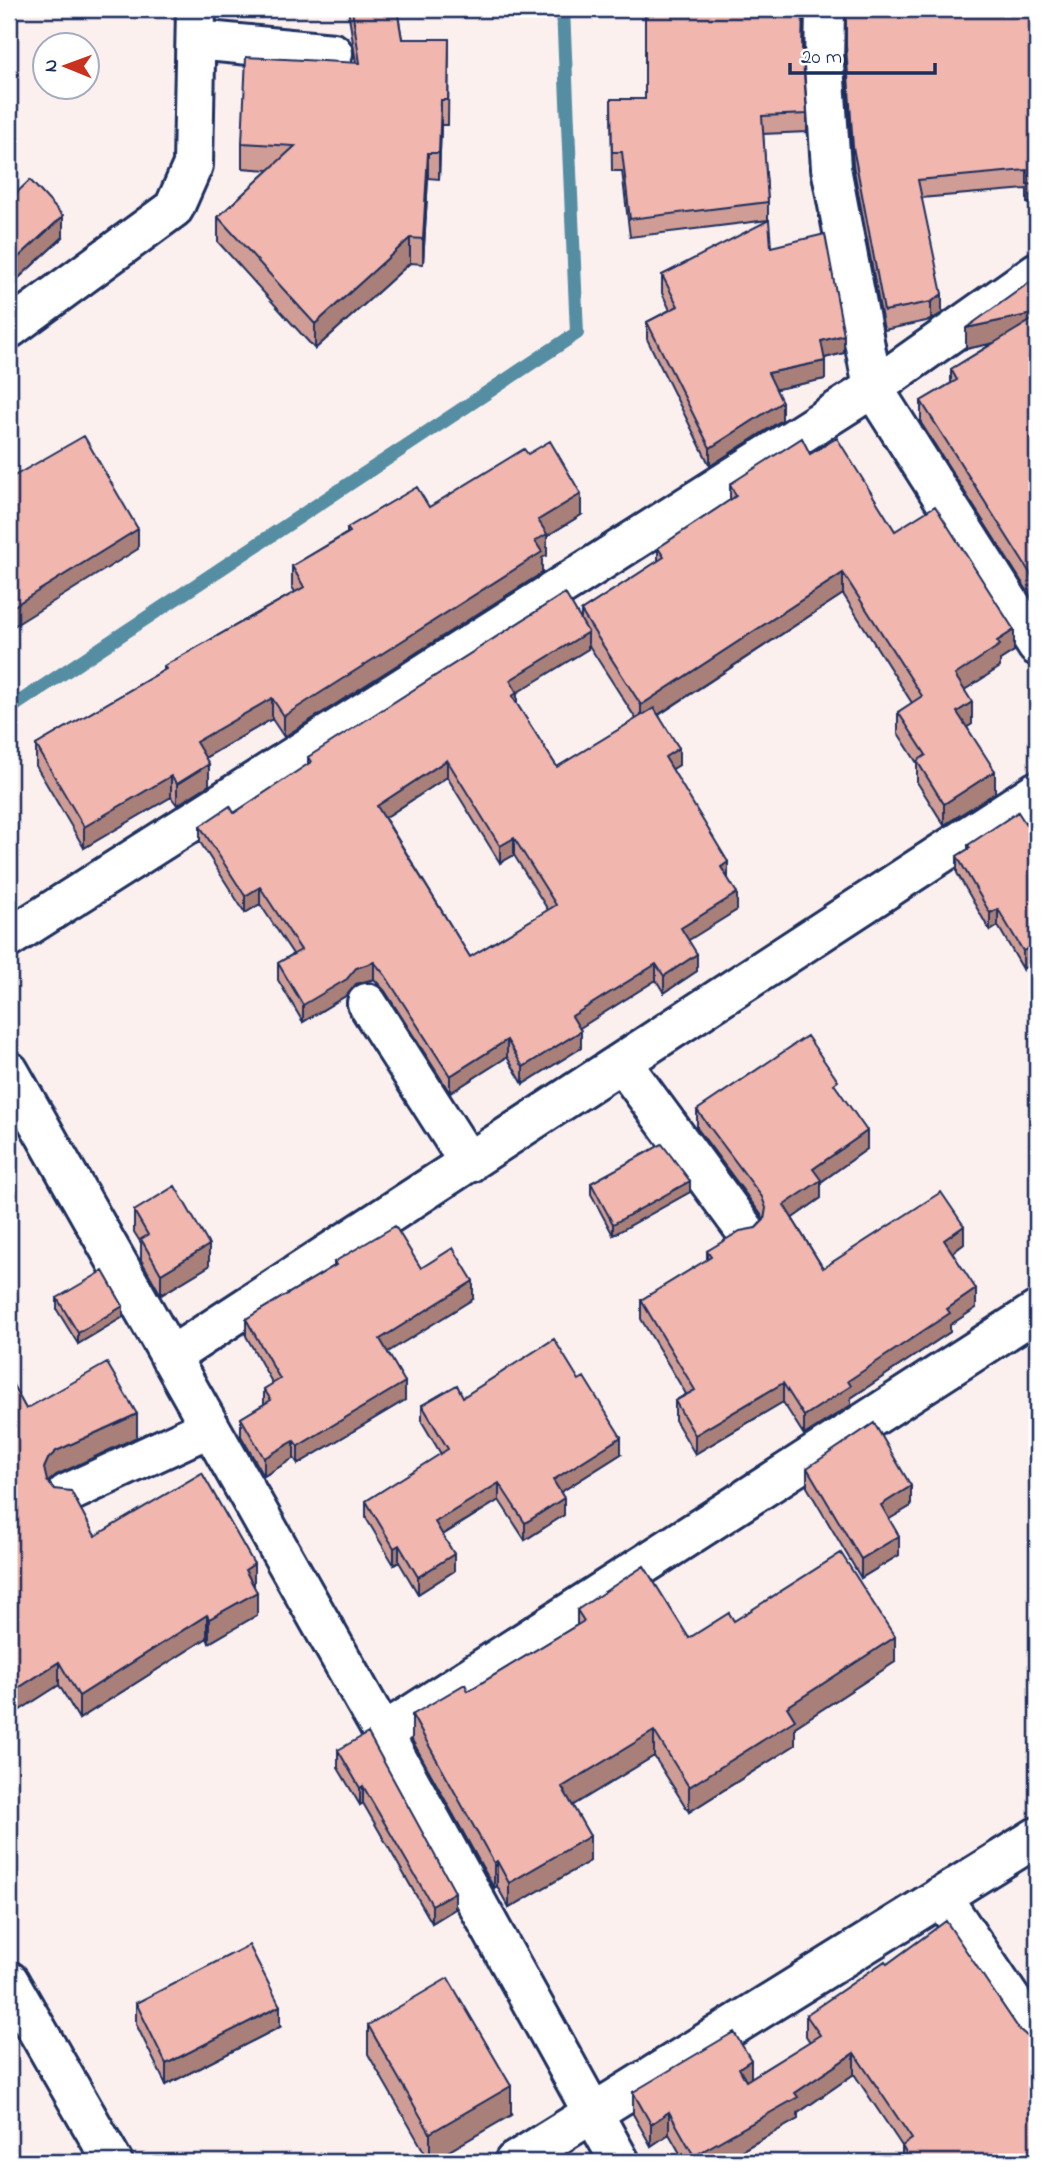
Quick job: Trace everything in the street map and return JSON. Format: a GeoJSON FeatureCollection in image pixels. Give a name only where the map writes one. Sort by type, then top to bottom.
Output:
{"type":"FeatureCollection","features":[{"type":"Feature","properties":{"kind":"street"},"geometry":{"type":"LineString","coordinates":[[825,9],[824,65],[831,168],[873,388],[1037,646]]}},
{"type":"Feature","properties":{"kind":"street"},"geometry":{"type":"LineString","coordinates":[[9,329],[174,208],[193,165],[196,24],[333,53]]}},
{"type":"Feature","properties":{"kind":"street"},"geometry":{"type":"LineString","coordinates":[[9,938],[873,388],[1037,272]]}},
{"type":"Feature","properties":{"kind":"street"},"geometry":{"type":"LineString","coordinates":[[170,1357],[1037,791]]}},
{"type":"Feature","properties":{"kind":"street"},"geometry":{"type":"LineString","coordinates":[[366,1003],[469,1163]]}},
{"type":"Feature","properties":{"kind":"street"},"geometry":{"type":"LineString","coordinates":[[622,1063],[744,1229]]}},
{"type":"Feature","properties":{"kind":"street"},"geometry":{"type":"LineString","coordinates":[[9,1071],[383,1733],[590,2113],[620,2162]]}},
{"type":"Feature","properties":{"kind":"street"},"geometry":{"type":"LineString","coordinates":[[383,1733],[1037,1311]]}},
{"type":"Feature","properties":{"kind":"street"},"geometry":{"type":"LineString","coordinates":[[66,1494],[210,1427]]}},
{"type":"Feature","properties":{"kind":"street"},"geometry":{"type":"LineString","coordinates":[[514,2162],[1037,1838]]}},
{"type":"Feature","properties":{"kind":"street"},"geometry":{"type":"LineString","coordinates":[[942,1896],[1037,2038]]}},
{"type":"Feature","properties":{"kind":"street"},"geometry":{"type":"LineString","coordinates":[[9,1980],[113,2162]]}},
{"type":"Feature","properties":{"kind":"building"},"geometry":{"type":"Polygon","coordinates":[[[352,9],[397,9],[402,39],[449,39],[448,100],[441,100],[439,153],[428,153],[423,239],[410,238],[315,324],[218,217],[295,146],[242,143],[246,57],[360,63],[352,9]]]}},
{"type":"Feature","properties":{"kind":"building"},"geometry":{"type":"Polygon","coordinates":[[[645,9],[803,9],[802,48],[807,114],[762,116],[768,202],[630,219],[622,152],[612,152],[611,99],[645,99],[645,9]]]}},
{"type":"Feature","properties":{"kind":"building"},"geometry":{"type":"Polygon","coordinates":[[[846,9],[1037,9],[1037,185],[1027,184],[1027,170],[918,180],[942,294],[931,302],[884,311],[853,147],[846,9]]]}},
{"type":"Feature","properties":{"kind":"building"},"geometry":{"type":"Polygon","coordinates":[[[30,180],[63,216],[11,264],[9,200],[30,180]]]}},
{"type":"Feature","properties":{"kind":"building"},"geometry":{"type":"Polygon","coordinates":[[[769,220],[771,247],[825,234],[844,335],[821,341],[825,361],[768,373],[782,402],[710,448],[647,322],[678,306],[662,275],[769,220]]]}},
{"type":"Feature","properties":{"kind":"building"},"geometry":{"type":"Polygon","coordinates":[[[1037,277],[1037,313],[966,328],[1037,277]]]}},
{"type":"Feature","properties":{"kind":"building"},"geometry":{"type":"Polygon","coordinates":[[[1037,317],[1037,584],[921,401],[957,380],[951,369],[1037,317]]]}},
{"type":"Feature","properties":{"kind":"building"},"geometry":{"type":"Polygon","coordinates":[[[84,436],[138,529],[9,609],[9,479],[84,436]]]}},
{"type":"Feature","properties":{"kind":"building"},"geometry":{"type":"Polygon","coordinates":[[[802,438],[810,454],[837,438],[895,531],[935,506],[1014,630],[997,641],[1000,645],[955,675],[972,702],[957,712],[995,771],[944,804],[917,761],[926,755],[898,712],[922,696],[843,573],[641,705],[581,611],[664,557],[658,548],[736,496],[730,484],[802,438]]]}},
{"type":"Feature","properties":{"kind":"building"},"geometry":{"type":"Polygon","coordinates":[[[550,441],[581,494],[538,520],[547,534],[535,541],[542,552],[284,716],[272,698],[196,742],[209,764],[177,784],[171,776],[84,827],[36,745],[166,669],[164,666],[304,587],[292,566],[350,532],[347,528],[417,487],[429,507],[524,449],[528,454],[550,441]]]}},
{"type":"Feature","properties":{"kind":"building"},"geometry":{"type":"Polygon","coordinates":[[[565,593],[588,632],[510,680],[517,693],[512,696],[557,767],[654,708],[679,748],[665,757],[728,862],[721,867],[737,893],[681,928],[697,954],[664,976],[656,964],[572,1016],[581,1031],[523,1067],[507,1040],[450,1076],[374,962],[356,968],[347,979],[303,1005],[278,963],[301,950],[260,887],[245,896],[200,826],[230,806],[234,813],[311,762],[308,757],[565,593]],[[447,760],[377,806],[470,957],[556,905],[514,838],[500,846],[447,760]]]}},
{"type":"Feature","properties":{"kind":"building"},"geometry":{"type":"Polygon","coordinates":[[[1018,812],[1027,826],[1037,819],[1037,943],[1023,951],[998,909],[990,913],[957,856],[970,848],[968,845],[1018,812]]]}},
{"type":"Feature","properties":{"kind":"building"},"geometry":{"type":"Polygon","coordinates":[[[807,1036],[838,1081],[834,1084],[867,1131],[813,1169],[821,1180],[784,1205],[823,1268],[941,1192],[964,1226],[944,1240],[976,1289],[947,1309],[950,1313],[848,1381],[851,1386],[804,1416],[783,1383],[695,1435],[675,1401],[695,1390],[641,1300],[711,1257],[707,1251],[740,1231],[756,1228],[764,1220],[766,1208],[762,1197],[697,1110],[807,1036]]]}},
{"type":"Feature","properties":{"kind":"building"},"geometry":{"type":"Polygon","coordinates":[[[662,1144],[690,1181],[613,1224],[591,1183],[662,1144]]]}},
{"type":"Feature","properties":{"kind":"building"},"geometry":{"type":"Polygon","coordinates":[[[175,1186],[209,1245],[161,1274],[141,1239],[148,1235],[134,1211],[175,1186]]]}},
{"type":"Feature","properties":{"kind":"building"},"geometry":{"type":"Polygon","coordinates":[[[395,1226],[421,1268],[453,1248],[473,1281],[380,1339],[405,1382],[298,1446],[294,1441],[264,1458],[241,1418],[271,1400],[264,1389],[280,1379],[246,1319],[395,1226]]]}},
{"type":"Feature","properties":{"kind":"building"},"geometry":{"type":"Polygon","coordinates":[[[103,1271],[123,1306],[78,1333],[57,1298],[103,1271]]]}},
{"type":"Feature","properties":{"kind":"building"},"geometry":{"type":"Polygon","coordinates":[[[554,1339],[579,1380],[584,1377],[621,1437],[553,1480],[564,1498],[525,1523],[499,1483],[435,1522],[454,1554],[418,1577],[399,1545],[394,1548],[366,1501],[448,1449],[422,1405],[457,1385],[463,1397],[554,1339]]]}},
{"type":"Feature","properties":{"kind":"building"},"geometry":{"type":"Polygon","coordinates":[[[107,1363],[137,1414],[56,1451],[44,1468],[47,1481],[54,1489],[71,1491],[95,1536],[202,1473],[254,1564],[245,1570],[257,1592],[209,1619],[207,1615],[79,1696],[59,1662],[9,1694],[9,1378],[26,1409],[107,1363]]]}},
{"type":"Feature","properties":{"kind":"building"},"geometry":{"type":"Polygon","coordinates":[[[874,1423],[911,1486],[881,1505],[899,1536],[861,1559],[807,1468],[874,1423]]]}},
{"type":"Feature","properties":{"kind":"building"},"geometry":{"type":"Polygon","coordinates":[[[841,1553],[895,1637],[787,1707],[795,1720],[689,1787],[654,1731],[562,1787],[590,1836],[509,1883],[497,1861],[494,1863],[412,1715],[465,1684],[468,1691],[584,1621],[577,1610],[644,1566],[689,1638],[729,1613],[734,1621],[841,1553]]]}},
{"type":"Feature","properties":{"kind":"building"},"geometry":{"type":"Polygon","coordinates":[[[368,1733],[455,1892],[432,1905],[363,1786],[360,1788],[338,1750],[368,1733]]]}},
{"type":"Feature","properties":{"kind":"building"},"geometry":{"type":"Polygon","coordinates":[[[946,1921],[1019,2029],[1027,2036],[1037,2038],[1037,2162],[911,2162],[902,2146],[912,2139],[854,2053],[795,2093],[798,2097],[694,2156],[669,2112],[651,2124],[633,2092],[734,2032],[751,2060],[739,2068],[746,2081],[820,2035],[806,2015],[885,1961],[887,1964],[946,1921]]]}},
{"type":"Feature","properties":{"kind":"building"},"geometry":{"type":"Polygon","coordinates":[[[249,1945],[280,2006],[166,2064],[136,2003],[249,1945]]]}},
{"type":"Feature","properties":{"kind":"building"},"geometry":{"type":"Polygon","coordinates":[[[448,1978],[511,2086],[430,2133],[368,2025],[448,1978]]]}},
{"type":"Feature","properties":{"kind":"building"},"geometry":{"type":"Polygon","coordinates":[[[607,2158],[613,2162],[598,2162],[607,2158]]]}},
{"type":"Feature","properties":{"kind":"waterway"},"geometry":{"type":"LineString","coordinates":[[9,709],[577,333],[563,9]]}}]}
